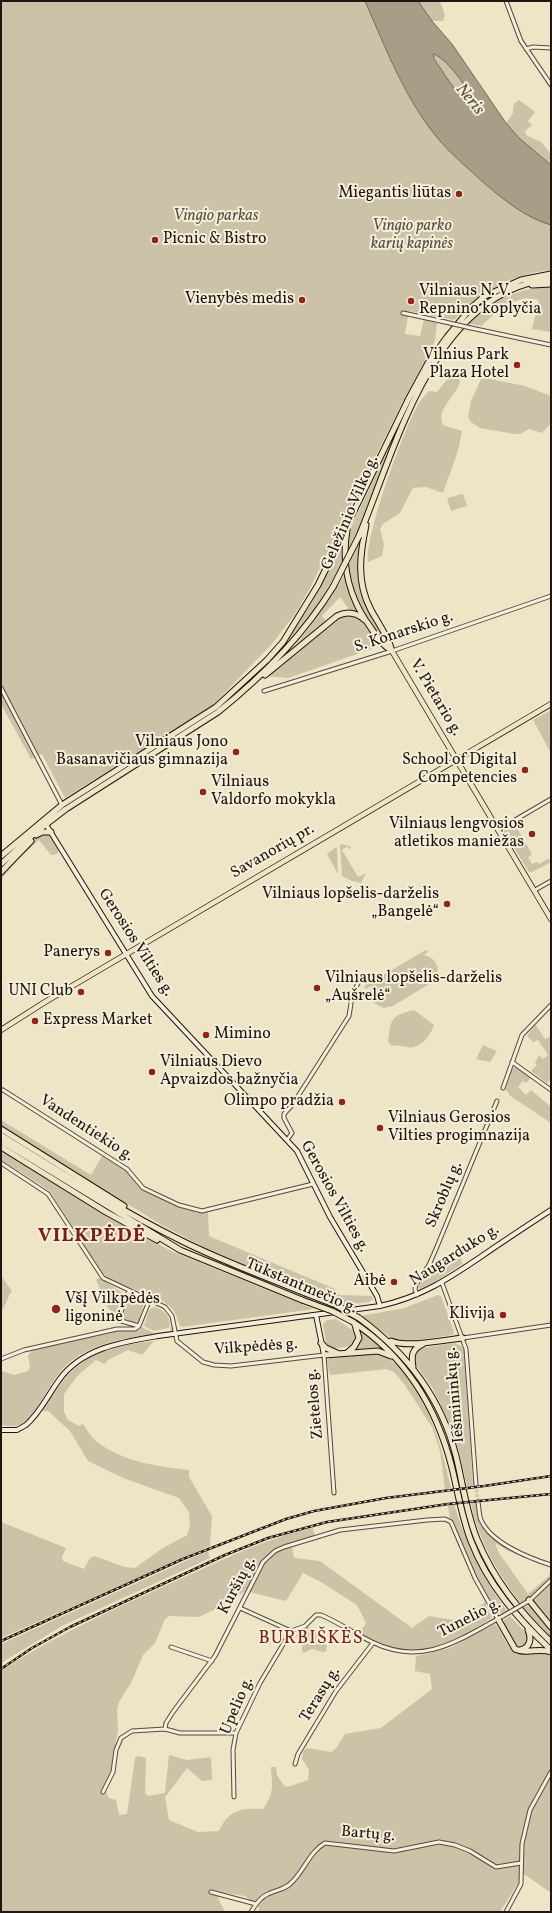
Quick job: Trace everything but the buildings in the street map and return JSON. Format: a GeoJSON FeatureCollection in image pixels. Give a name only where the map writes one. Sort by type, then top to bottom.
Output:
{"type":"FeatureCollection","features":[{"type":"Feature","properties":{"kind":"highway","name":"Geležinio Vilko g."},"geometry":{"type":"LineString","coordinates":[[1,864],[45,822],[62,803],[216,707],[251,676],[283,642],[306,607],[421,375],[446,337],[462,318],[485,296],[504,286],[536,276],[551,274]]}},
{"type":"Feature","properties":{"kind":"highway","name":"Geležinio Vilko g."},"geometry":{"type":"LineString","coordinates":[[1,856],[45,822],[218,712],[240,695],[292,645],[333,587],[348,561],[368,514],[402,424],[420,388],[440,355],[459,328],[474,312],[494,298],[526,284],[551,279]]}},
{"type":"Feature","properties":{"kind":"highway"},"geometry":{"type":"LineString","coordinates":[[512,289],[533,285],[551,284]]}},
{"type":"Feature","properties":{"kind":"highway"},"geometry":{"type":"LineString","coordinates":[[368,514],[361,554],[361,579],[366,600],[392,651]]}},
{"type":"Feature","properties":{"kind":"highway"},"geometry":{"type":"LineString","coordinates":[[349,522],[346,542],[347,572],[353,598],[365,620],[384,646],[392,651]]}},
{"type":"Feature","properties":{"kind":"highway"},"geometry":{"type":"LineString","coordinates":[[240,695],[337,616],[352,614],[365,620]]}},
{"type":"Feature","properties":{"kind":"highway"},"geometry":{"type":"LineString","coordinates":[[18,847],[42,832],[51,832]]}},
{"type":"Feature","properties":{"kind":"highway"},"geometry":{"type":"LineString","coordinates":[[1,872],[35,837]]}},
{"type":"Feature","properties":{"kind":"highway"},"geometry":{"type":"LineString","coordinates":[[1,1128],[113,1198],[137,1217]]}},
{"type":"Feature","properties":{"kind":"highway","name":"Tūkstantmečio g."},"geometry":{"type":"LineString","coordinates":[[1,1135],[180,1250],[327,1310],[353,1322],[377,1340],[409,1373],[422,1393],[438,1423],[452,1468],[463,1517],[479,1559],[494,1586],[528,1628],[551,1651]]}},
{"type":"Feature","properties":{"kind":"highway","name":"Tūkstantmečio g."},"geometry":{"type":"LineString","coordinates":[[1,1141],[94,1196],[170,1235],[212,1255],[336,1305],[359,1318],[388,1340],[413,1368],[432,1396],[445,1421],[457,1457],[464,1494],[472,1524],[487,1560],[513,1603],[551,1642]]}},
{"type":"Feature","properties":{"kind":"highway"},"geometry":{"type":"LineString","coordinates":[[1,1147],[129,1225],[180,1250]]}},
{"type":"Feature","properties":{"kind":"highway"},"geometry":{"type":"LineString","coordinates":[[346,1353],[354,1347],[359,1338],[357,1328],[353,1322]]}},
{"type":"Feature","properties":{"kind":"highway"},"geometry":{"type":"LineString","coordinates":[[388,1340],[398,1343],[425,1343],[463,1338]]}},
{"type":"Feature","properties":{"kind":"highway"},"geometry":{"type":"LineString","coordinates":[[321,1343],[326,1348],[340,1354]]}},
{"type":"Feature","properties":{"kind":"highway"},"geometry":{"type":"LineString","coordinates":[[413,1368],[413,1352],[418,1346],[425,1343]]}},
{"type":"Feature","properties":{"kind":"highway"},"geometry":{"type":"LineString","coordinates":[[324,1355],[378,1351],[396,1358]]}},
{"type":"Feature","properties":{"kind":"highway"},"geometry":{"type":"LineString","coordinates":[[528,1601],[551,1627]]}},
{"type":"Feature","properties":{"kind":"highway"},"geometry":{"type":"LineString","coordinates":[[498,1619],[513,1647],[517,1650],[524,1652],[543,1650],[551,1651]]}},
{"type":"Feature","properties":{"kind":"highway"},"geometry":{"type":"LineString","coordinates":[[517,1650],[525,1649],[529,1644],[530,1638],[528,1628]]}},
{"type":"Feature","properties":{"kind":"main road","name":"V. Pietario g."},"geometry":{"type":"LineString","coordinates":[[392,651],[551,919]]}},
{"type":"Feature","properties":{"kind":"main road","name":"Savanorių pr."},"geometry":{"type":"LineString","coordinates":[[1,1029],[551,704]]}},
{"type":"Feature","properties":{"kind":"main road","name":"Gerosios Vilties g."},"geometry":{"type":"LineString","coordinates":[[45,822],[125,955],[152,996],[297,1151],[330,1217],[377,1296],[380,1306]]}},
{"type":"Feature","properties":{"kind":"main road","name":"Naugarduko g."},"geometry":{"type":"LineString","coordinates":[[176,1334],[380,1306],[417,1295],[442,1282],[551,1210]]}},
{"type":"Feature","properties":{"kind":"main road","name":"Zietelos g."},"geometry":{"type":"LineString","coordinates":[[316,1315],[324,1355]]}},
{"type":"Feature","properties":{"kind":"main road"},"geometry":{"type":"LineString","coordinates":[[1,1430],[17,1430],[26,1425],[35,1416],[60,1379],[72,1366],[85,1357],[102,1349],[122,1343],[176,1334]]}},
{"type":"Feature","properties":{"kind":"street"},"geometry":{"type":"LineString","coordinates":[[506,1],[526,49],[551,86]]}},
{"type":"Feature","properties":{"kind":"street"},"geometry":{"type":"LineString","coordinates":[[526,49],[533,47],[551,48]]}},
{"type":"Feature","properties":{"kind":"street"},"geometry":{"type":"LineString","coordinates":[[403,313],[551,345]]}},
{"type":"Feature","properties":{"kind":"street","name":"S. Konarskio g."},"geometry":{"type":"LineString","coordinates":[[264,691],[392,651],[551,596]]}},
{"type":"Feature","properties":{"kind":"street"},"geometry":{"type":"LineString","coordinates":[[1,688],[62,803]]}},
{"type":"Feature","properties":{"kind":"street"},"geometry":{"type":"LineString","coordinates":[[498,830],[551,799]]}},
{"type":"Feature","properties":{"kind":"street"},"geometry":{"type":"LineString","coordinates":[[535,890],[551,881]]}},
{"type":"Feature","properties":{"kind":"street"},"geometry":{"type":"LineString","coordinates":[[287,1140],[292,1133],[284,1118],[284,1114],[293,1104],[320,1058],[349,1016],[352,997],[360,978]]}},
{"type":"Feature","properties":{"kind":"street"},"geometry":{"type":"LineString","coordinates":[[503,1088],[522,1035],[551,1005]]}},
{"type":"Feature","properties":{"kind":"street"},"geometry":{"type":"LineString","coordinates":[[512,1062],[551,1090]]}},
{"type":"Feature","properties":{"kind":"street","name":"Vandentiekio g."},"geometry":{"type":"LineString","coordinates":[[3,1090],[128,1169],[143,1188],[192,1209],[209,1211],[313,1184]]}},
{"type":"Feature","properties":{"kind":"street","name":"Skroblų g."},"geometry":{"type":"LineString","coordinates":[[417,1295],[415,1289],[416,1284],[429,1265],[498,1101]]}},
{"type":"Feature","properties":{"kind":"street","name":"Vilkpėdės g."},"geometry":{"type":"LineString","coordinates":[[1,1163],[48,1194],[100,1275],[110,1282],[129,1291],[162,1304],[172,1316],[177,1341],[203,1362],[214,1365],[231,1366],[324,1355]]}},
{"type":"Feature","properties":{"kind":"street","name":"Iešmininkų g."},"geometry":{"type":"LineString","coordinates":[[442,1282],[466,1349],[476,1485]]}},
{"type":"Feature","properties":{"kind":"street"},"geometry":{"type":"LineString","coordinates":[[117,1329],[118,1320],[129,1291]]}},
{"type":"Feature","properties":{"kind":"street"},"geometry":{"type":"LineString","coordinates":[[1,1360],[24,1350],[117,1329],[135,1329],[139,1326],[150,1299]]}},
{"type":"Feature","properties":{"kind":"street"},"geometry":{"type":"LineString","coordinates":[[118,1320],[139,1326]]}},
{"type":"Feature","properties":{"kind":"street"},"geometry":{"type":"LineString","coordinates":[[463,1338],[551,1325]]}},
{"type":"Feature","properties":{"kind":"street","name":"Zietelos g."},"geometry":{"type":"LineString","coordinates":[[324,1355],[334,1493]]}},
{"type":"Feature","properties":{"kind":"street"},"geometry":{"type":"LineString","coordinates":[[478,1502],[482,1521],[490,1533],[525,1556],[551,1565]]}},
{"type":"Feature","properties":{"kind":"street","name":"Kuršių g."},"geometry":{"type":"LineString","coordinates":[[165,1728],[166,1722],[173,1712],[212,1662],[263,1562],[272,1554],[284,1547],[340,1530],[444,1519],[451,1522],[475,1578],[498,1619]]}},
{"type":"Feature","properties":{"kind":"street","name":"Tunelio g."},"geometry":{"type":"LineString","coordinates":[[290,1631],[305,1626],[318,1615],[373,1643],[397,1652],[414,1653],[427,1651],[463,1639],[498,1619],[528,1601],[551,1580]]}},
{"type":"Feature","properties":{"kind":"street"},"geometry":{"type":"LineString","coordinates":[[240,1608],[290,1631]]}},
{"type":"Feature","properties":{"kind":"street","name":"Upelio g."},"geometry":{"type":"LineString","coordinates":[[234,1797],[233,1750],[236,1732],[260,1683],[290,1631]]}},
{"type":"Feature","properties":{"kind":"street","name":"Terasų g."},"geometry":{"type":"LineString","coordinates":[[295,1764],[298,1754],[336,1691],[373,1643]]}},
{"type":"Feature","properties":{"kind":"street"},"geometry":{"type":"LineString","coordinates":[[171,1647],[212,1662]]}},
{"type":"Feature","properties":{"kind":"street"},"geometry":{"type":"LineString","coordinates":[[103,1792],[113,1772],[116,1750],[121,1738],[132,1731],[165,1728],[170,1731],[186,1734],[236,1732]]}},
{"type":"Feature","properties":{"kind":"street"},"geometry":{"type":"LineString","coordinates":[[506,1912],[520,1888],[525,1827],[530,1810],[551,1772]]}},
{"type":"Feature","properties":{"kind":"street","name":"Bartų g."},"geometry":{"type":"LineString","coordinates":[[251,1912],[256,1904],[267,1894],[279,1891],[291,1883],[298,1876],[315,1850],[325,1843],[394,1851],[439,1842],[455,1845],[470,1851],[496,1866],[521,1863]]}},
{"type":"Feature","properties":{"kind":"street"},"geometry":{"type":"LineString","coordinates":[[211,1892],[256,1904]]}},
{"type":"Feature","properties":{"kind":"green space","name":"Vingio parkas"},"geometry":{"type":"Polygon","coordinates":[[[1,1],[365,1],[388,56],[406,92],[416,109],[440,141],[450,152],[499,196],[524,213],[551,225],[551,270],[536,272],[509,280],[486,292],[475,300],[454,320],[409,311],[405,334],[420,336],[424,320],[437,323],[435,341],[401,405],[310,588],[295,614],[272,644],[212,706],[65,798],[42,754],[31,759],[1,704],[1,1]]]}},
{"type":"Feature","properties":{"kind":"green space"},"geometry":{"type":"Polygon","coordinates":[[[418,1],[440,1],[444,14],[443,21],[432,21],[418,1]]]}},
{"type":"Feature","properties":{"kind":"green space"},"geometry":{"type":"Polygon","coordinates":[[[434,54],[445,62],[458,76],[471,98],[472,104],[462,98],[457,92],[434,59],[434,54]]]}},
{"type":"Feature","properties":{"kind":"green space"},"geometry":{"type":"Polygon","coordinates":[[[519,100],[535,112],[528,121],[532,125],[525,131],[527,136],[541,142],[551,154],[551,165],[519,138],[506,123],[513,113],[514,104],[519,100]]]}},
{"type":"Feature","properties":{"kind":"green space"},"geometry":{"type":"Polygon","coordinates":[[[551,287],[551,339],[550,332],[532,329],[539,300],[518,300],[506,306],[482,326],[467,323],[492,303],[521,291],[551,287]]]}},
{"type":"Feature","properties":{"kind":"green space"},"geometry":{"type":"Polygon","coordinates":[[[451,377],[456,377],[460,380],[455,392],[444,407],[441,419],[443,425],[462,431],[458,451],[443,493],[426,487],[413,488],[400,513],[383,524],[380,529],[384,544],[382,556],[368,562],[368,549],[379,507],[396,457],[413,415],[420,401],[429,391],[437,392],[451,377]]]}},
{"type":"Feature","properties":{"kind":"green space"},"geometry":{"type":"Polygon","coordinates":[[[485,378],[525,386],[551,396],[551,423],[542,433],[529,429],[520,434],[514,434],[480,428],[471,422],[468,417],[471,401],[481,379],[485,378]]]}},
{"type":"Feature","properties":{"kind":"green space"},"geometry":{"type":"Polygon","coordinates":[[[397,430],[348,554],[349,532],[397,430]]]}},
{"type":"Feature","properties":{"kind":"green space"},"geometry":{"type":"Polygon","coordinates":[[[463,494],[467,506],[451,511],[447,498],[463,494]]]}},
{"type":"Feature","properties":{"kind":"green space"},"geometry":{"type":"Polygon","coordinates":[[[361,535],[358,567],[359,580],[371,616],[387,643],[386,644],[367,618],[351,587],[349,567],[352,555],[361,535]]]}},
{"type":"Feature","properties":{"kind":"green space"},"geometry":{"type":"Polygon","coordinates":[[[343,539],[343,563],[309,619],[278,656],[229,701],[218,709],[260,669],[288,637],[304,615],[316,594],[343,539]]]}},
{"type":"Feature","properties":{"kind":"green space"},"geometry":{"type":"Polygon","coordinates":[[[345,574],[349,594],[357,613],[351,612],[340,597],[322,616],[326,621],[291,651],[315,620],[345,574]]]}},
{"type":"Feature","properties":{"kind":"green space"},"geometry":{"type":"Polygon","coordinates":[[[342,616],[355,617],[360,620],[380,646],[288,678],[267,676],[342,616]]]}},
{"type":"Feature","properties":{"kind":"green space"},"geometry":{"type":"Polygon","coordinates":[[[551,710],[551,753],[533,720],[551,710]]]}},
{"type":"Feature","properties":{"kind":"green space"},"geometry":{"type":"Polygon","coordinates":[[[514,823],[532,854],[528,857],[532,864],[537,862],[539,864],[548,859],[551,860],[551,862],[532,872],[529,872],[504,832],[504,829],[514,823]]]}},
{"type":"Feature","properties":{"kind":"green space"},"geometry":{"type":"Polygon","coordinates":[[[40,834],[49,834],[59,850],[57,854],[51,855],[39,840],[19,858],[1,880],[1,875],[40,834]]]}},
{"type":"Feature","properties":{"kind":"green space"},"geometry":{"type":"Polygon","coordinates":[[[340,844],[350,846],[351,848],[349,849],[348,846],[342,850],[358,877],[366,873],[361,883],[352,881],[342,876],[340,844]]]}},
{"type":"Feature","properties":{"kind":"green space"},"geometry":{"type":"Polygon","coordinates":[[[336,847],[337,848],[338,874],[327,854],[336,847]]]}},
{"type":"Feature","properties":{"kind":"green space"},"geometry":{"type":"Polygon","coordinates":[[[426,950],[428,952],[424,955],[432,959],[437,965],[438,973],[434,981],[393,1006],[384,1008],[374,1003],[370,992],[371,986],[366,989],[364,986],[426,950]]]}},
{"type":"Feature","properties":{"kind":"green space"},"geometry":{"type":"Polygon","coordinates":[[[414,1010],[434,1025],[428,1037],[420,1044],[412,1047],[392,1046],[388,1042],[391,1023],[400,1014],[414,1010]]]}},
{"type":"Feature","properties":{"kind":"green space"},"geometry":{"type":"Polygon","coordinates":[[[535,1024],[545,1039],[551,1036],[551,1079],[547,1083],[531,1071],[537,1065],[535,1063],[539,1055],[543,1059],[548,1055],[538,1040],[533,1042],[527,1036],[535,1024]]]}},
{"type":"Feature","properties":{"kind":"green space"},"geometry":{"type":"Polygon","coordinates":[[[483,1045],[497,1051],[490,1062],[476,1059],[483,1045]]]}},
{"type":"Feature","properties":{"kind":"green space"},"geometry":{"type":"Polygon","coordinates":[[[516,1067],[531,1078],[526,1083],[523,1081],[518,1087],[526,1095],[531,1090],[551,1107],[551,1123],[509,1095],[509,1093],[505,1090],[512,1069],[516,1067]]]}},
{"type":"Feature","properties":{"kind":"green space"},"geometry":{"type":"Polygon","coordinates":[[[1,1120],[91,1175],[102,1156],[127,1171],[141,1187],[167,1201],[198,1213],[208,1212],[209,1236],[335,1289],[339,1295],[372,1296],[373,1299],[369,1302],[343,1305],[207,1249],[160,1224],[1,1126],[1,1120]]]}},
{"type":"Feature","properties":{"kind":"green space"},"geometry":{"type":"Polygon","coordinates":[[[1,1151],[119,1223],[171,1251],[314,1309],[182,1327],[180,1326],[175,1313],[165,1302],[157,1297],[119,1284],[103,1274],[51,1193],[1,1160],[1,1151]]]}},
{"type":"Feature","properties":{"kind":"green space"},"geometry":{"type":"Polygon","coordinates":[[[461,1255],[462,1264],[433,1283],[419,1289],[418,1285],[431,1263],[438,1272],[461,1255]]]}},
{"type":"Feature","properties":{"kind":"green space"},"geometry":{"type":"Polygon","coordinates":[[[1,1276],[12,1291],[1,1311],[1,1276]]]}},
{"type":"Feature","properties":{"kind":"green space"},"geometry":{"type":"Polygon","coordinates":[[[99,1278],[123,1293],[117,1313],[112,1313],[101,1297],[100,1289],[96,1280],[99,1278]]]}},
{"type":"Feature","properties":{"kind":"green space"},"geometry":{"type":"Polygon","coordinates":[[[438,1295],[441,1296],[454,1332],[452,1335],[404,1342],[393,1339],[361,1316],[404,1308],[438,1295]]]}},
{"type":"Feature","properties":{"kind":"green space"},"geometry":{"type":"Polygon","coordinates":[[[130,1298],[144,1303],[139,1321],[135,1323],[124,1319],[123,1316],[130,1298]]]}},
{"type":"Feature","properties":{"kind":"green space"},"geometry":{"type":"Polygon","coordinates":[[[154,1307],[166,1314],[170,1321],[169,1328],[154,1331],[144,1326],[149,1310],[154,1307]]]}},
{"type":"Feature","properties":{"kind":"green space"},"geometry":{"type":"Polygon","coordinates":[[[336,1319],[354,1331],[356,1338],[350,1346],[333,1349],[326,1343],[323,1324],[327,1320],[336,1319]]]}},
{"type":"Feature","properties":{"kind":"green space"},"geometry":{"type":"Polygon","coordinates":[[[172,1324],[172,1330],[168,1333],[129,1338],[104,1344],[80,1355],[63,1368],[38,1406],[25,1421],[14,1426],[1,1425],[1,1371],[14,1375],[28,1371],[30,1366],[28,1356],[32,1350],[117,1331],[139,1330],[141,1327],[154,1333],[170,1331],[172,1324]]]}},
{"type":"Feature","properties":{"kind":"green space"},"geometry":{"type":"Polygon","coordinates":[[[360,1330],[382,1348],[354,1350],[360,1343],[360,1330]]]}},
{"type":"Feature","properties":{"kind":"green space"},"geometry":{"type":"Polygon","coordinates":[[[154,1341],[142,1355],[128,1350],[108,1360],[105,1364],[96,1360],[78,1375],[64,1394],[64,1412],[68,1420],[79,1426],[83,1424],[96,1441],[116,1454],[153,1465],[189,1470],[189,1477],[212,1516],[210,1546],[1,1638],[1,1522],[66,1548],[62,1557],[63,1561],[84,1569],[90,1558],[94,1556],[125,1567],[135,1568],[163,1548],[187,1535],[190,1525],[189,1512],[179,1498],[123,1478],[88,1461],[70,1431],[48,1411],[41,1411],[55,1390],[71,1372],[90,1357],[119,1347],[154,1341]]]}},
{"type":"Feature","properties":{"kind":"green space"},"geometry":{"type":"Polygon","coordinates":[[[454,1343],[461,1346],[464,1350],[473,1486],[467,1486],[458,1448],[450,1424],[432,1387],[416,1365],[415,1354],[418,1350],[454,1343]]]}},
{"type":"Feature","properties":{"kind":"green space"},"geometry":{"type":"Polygon","coordinates":[[[377,1353],[386,1357],[397,1366],[416,1391],[435,1430],[444,1458],[451,1488],[445,1489],[440,1451],[432,1427],[404,1384],[394,1372],[386,1369],[331,1375],[329,1373],[327,1360],[330,1358],[377,1353]]]}},
{"type":"Feature","properties":{"kind":"green space"},"geometry":{"type":"Polygon","coordinates":[[[476,1502],[477,1511],[482,1525],[496,1540],[510,1549],[510,1552],[495,1543],[499,1553],[528,1594],[549,1576],[550,1572],[551,1573],[551,1578],[529,1598],[520,1603],[504,1580],[484,1543],[474,1517],[471,1503],[476,1502]]]}},
{"type":"Feature","properties":{"kind":"green space"},"geometry":{"type":"Polygon","coordinates":[[[454,1504],[469,1546],[490,1586],[507,1611],[502,1614],[496,1610],[475,1574],[454,1522],[450,1519],[448,1505],[454,1504]]]}},
{"type":"Feature","properties":{"kind":"green space"},"geometry":{"type":"Polygon","coordinates":[[[313,1528],[315,1539],[292,1547],[294,1558],[320,1561],[412,1628],[429,1616],[465,1622],[474,1611],[485,1602],[492,1618],[459,1638],[436,1647],[411,1651],[387,1648],[359,1634],[366,1623],[357,1605],[321,1582],[303,1573],[286,1601],[246,1591],[230,1599],[223,1606],[198,1617],[169,1616],[165,1619],[155,1643],[143,1655],[132,1681],[119,1702],[117,1710],[118,1730],[110,1774],[104,1788],[109,1798],[116,1800],[119,1815],[127,1814],[135,1758],[138,1756],[146,1758],[145,1793],[148,1796],[165,1793],[169,1755],[187,1760],[211,1757],[212,1780],[202,1781],[187,1768],[165,1797],[169,1820],[198,1832],[219,1831],[227,1819],[236,1812],[248,1809],[263,1809],[272,1789],[271,1767],[276,1767],[277,1775],[284,1786],[288,1787],[308,1780],[309,1770],[302,1759],[303,1751],[307,1748],[331,1752],[337,1747],[345,1734],[381,1728],[432,1689],[430,1674],[415,1671],[416,1656],[450,1648],[495,1624],[506,1643],[515,1652],[520,1654],[542,1653],[551,1657],[551,1893],[524,1874],[500,1912],[256,1912],[260,1909],[245,1896],[224,1893],[218,1898],[225,1912],[1,1912],[1,1671],[66,1633],[132,1601],[245,1550],[296,1532],[313,1528]]]}},
{"type":"Feature","properties":{"kind":"green space"},"geometry":{"type":"Polygon","coordinates":[[[208,1551],[210,1558],[62,1626],[1,1663],[1,1644],[208,1551]]]}},
{"type":"Feature","properties":{"kind":"green space"},"geometry":{"type":"Polygon","coordinates":[[[551,1583],[551,1624],[533,1600],[551,1583]]]}},
{"type":"Feature","properties":{"kind":"green space"},"geometry":{"type":"Polygon","coordinates":[[[527,1606],[532,1607],[551,1630],[551,1637],[523,1608],[527,1606]]]}},
{"type":"Feature","properties":{"kind":"green space"},"geometry":{"type":"Polygon","coordinates":[[[510,1616],[527,1634],[529,1638],[526,1646],[520,1647],[515,1645],[504,1624],[504,1620],[510,1616]]]}},
{"type":"Feature","properties":{"kind":"green space"},"geometry":{"type":"Polygon","coordinates":[[[308,1627],[313,1629],[327,1646],[326,1651],[324,1652],[312,1649],[304,1653],[302,1652],[302,1643],[295,1636],[308,1627]]]}},
{"type":"Feature","properties":{"kind":"shaded area"},"geometry":{"type":"Polygon","coordinates":[[[365,1],[418,1],[432,21],[452,44],[506,123],[519,138],[551,165],[551,225],[533,218],[507,202],[484,183],[440,141],[416,109],[406,91],[365,1]],[[434,54],[434,59],[457,92],[467,102],[472,104],[468,91],[458,76],[434,54]]]}},
{"type":"Feature","properties":{"kind":"tunnel"},"geometry":{"type":"LineString","coordinates":[[476,1485],[478,1502]]}},
{"type":"Feature","properties":{"kind":"railway"},"geometry":{"type":"LineString","coordinates":[[1,1641],[183,1559],[286,1519],[314,1511],[386,1498],[551,1476]]}},
{"type":"Feature","properties":{"kind":"railway"},"geometry":{"type":"LineString","coordinates":[[1,1669],[32,1648],[70,1627],[225,1555],[268,1538],[327,1522],[448,1504],[551,1494]]}},
{"type":"Feature","properties":{"kind":"place","name":"Miegantis liūtas"},"geometry":{"type":"Point","coordinates":[459,194]}},
{"type":"Feature","properties":{"kind":"place","name":"Picnic & Bistro"},"geometry":{"type":"Point","coordinates":[155,240]}},
{"type":"Feature","properties":{"kind":"place","name":"Vienybės medis"},"geometry":{"type":"Point","coordinates":[302,300]}},
{"type":"Feature","properties":{"kind":"place","name":"Vilniaus N. V. Repnino koplyčia"},"geometry":{"type":"Point","coordinates":[411,301]}},
{"type":"Feature","properties":{"kind":"place","name":"Vilnius Park Plaza Hotel"},"geometry":{"type":"Point","coordinates":[517,365]}},
{"type":"Feature","properties":{"kind":"place","name":"Vilniaus Jono Basanavičiaus gimnazija"},"geometry":{"type":"Point","coordinates":[236,752]}},
{"type":"Feature","properties":{"kind":"place","name":"School of Digital Competencies"},"geometry":{"type":"Point","coordinates":[525,770]}},
{"type":"Feature","properties":{"kind":"place","name":"Vilniaus Valdorfo mokykla"},"geometry":{"type":"Point","coordinates":[203,792]}},
{"type":"Feature","properties":{"kind":"place","name":"Vilniaus lengvosios atletikos maniežas"},"geometry":{"type":"Point","coordinates":[532,834]}},
{"type":"Feature","properties":{"kind":"place","name":"Vilniaus lopšelis-darželis „Bangelė“"},"geometry":{"type":"Point","coordinates":[447,904]}},
{"type":"Feature","properties":{"kind":"place","name":"Panerys"},"geometry":{"type":"Point","coordinates":[108,953]}},
{"type":"Feature","properties":{"kind":"place","name":"Vilniaus lopšelis-darželis „Aušrelė“"},"geometry":{"type":"Point","coordinates":[317,988]}},
{"type":"Feature","properties":{"kind":"place","name":"UNI Club"},"geometry":{"type":"Point","coordinates":[81,992]}},
{"type":"Feature","properties":{"kind":"place","name":"Express Market"},"geometry":{"type":"Point","coordinates":[35,1021]}},
{"type":"Feature","properties":{"kind":"place","name":"Mimino"},"geometry":{"type":"Point","coordinates":[206,1035]}},
{"type":"Feature","properties":{"kind":"place","name":"Vilniaus Dievo Apvaizdos bažnyčia"},"geometry":{"type":"Point","coordinates":[152,1072]}},
{"type":"Feature","properties":{"kind":"place","name":"Olimpo pradžia"},"geometry":{"type":"Point","coordinates":[342,1102]}},
{"type":"Feature","properties":{"kind":"place","name":"Vilniaus Gerosios Vilties progimnazija"},"geometry":{"type":"Point","coordinates":[380,1128]}},
{"type":"Feature","properties":{"kind":"place","name":"Aibė"},"geometry":{"type":"Point","coordinates":[394,1282]}},
{"type":"Feature","properties":{"kind":"place","name":"VšĮ Vilkpėdės ligoninė"},"geometry":{"type":"Point","coordinates":[56,1309]}},
{"type":"Feature","properties":{"kind":"place","name":"Klivija"},"geometry":{"type":"Point","coordinates":[503,1315]}},
{"type":"Feature","properties":{"kind":"district","name":"VILKPĖDĖ"},"geometry":{"type":"Point","coordinates":[92,1237]}},
{"type":"Feature","properties":{"kind":"district","name":"BURBIŠKĖS"},"geometry":{"type":"Point","coordinates":[311,1640]}},
{"type":"Feature","properties":{"kind":"water label","name":"Neris"},"geometry":{"type":"Point","coordinates":[469,100]}},
{"type":"Feature","properties":{"kind":"park label","name":"Vingio parko karių kapinės"},"geometry":{"type":"Point","coordinates":[412,236]}}]}
